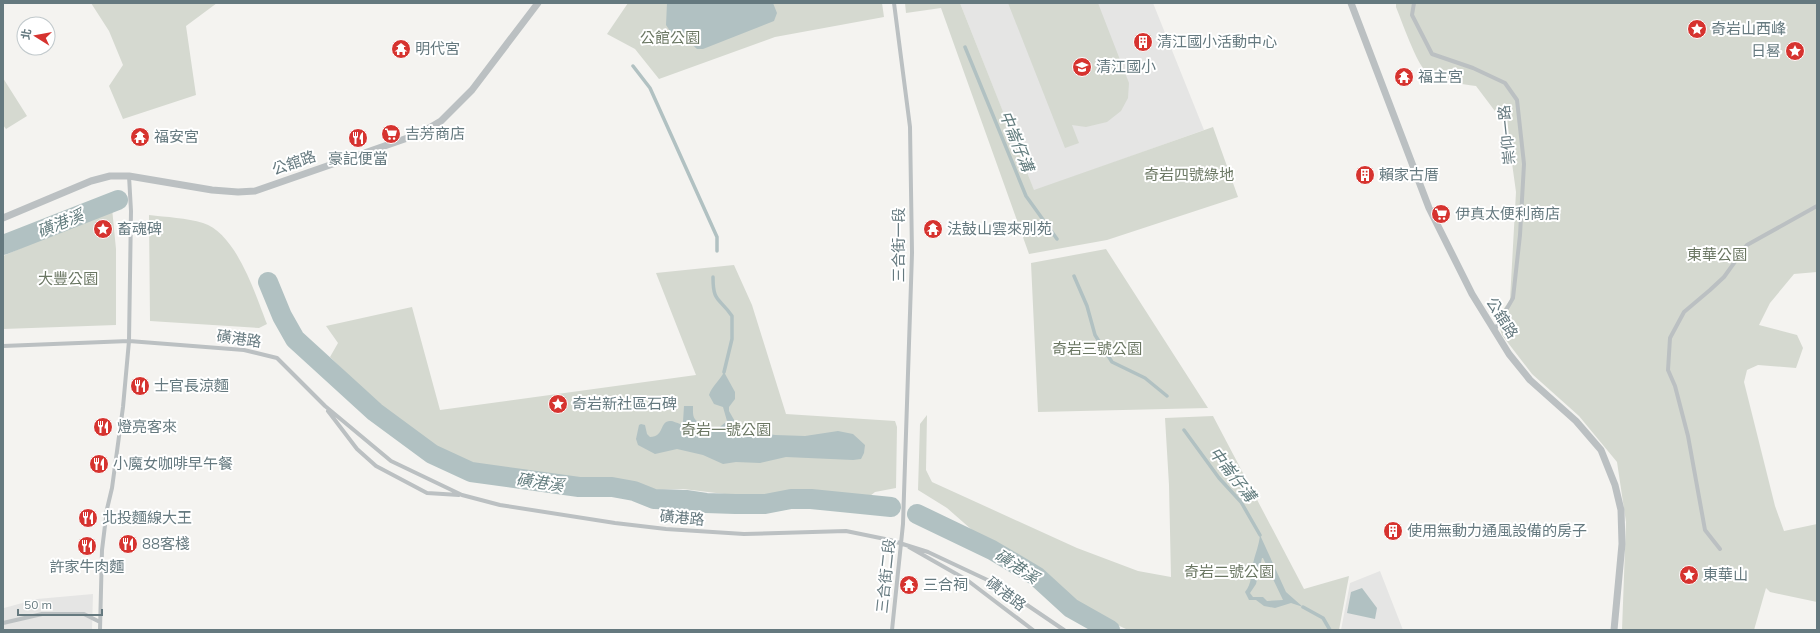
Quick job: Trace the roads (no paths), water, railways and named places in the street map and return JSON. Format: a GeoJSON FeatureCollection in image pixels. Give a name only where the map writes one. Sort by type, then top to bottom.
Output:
{"type":"FeatureCollection","features":[{"type":"Feature","properties":{"kind":"street","name":"公舘路"},"geometry":{"type":"LineString","coordinates":[[3,218],[92,181],[110,176],[128,176],[212,190],[238,192],[255,191],[419,134],[441,121],[472,90],[538,3]]}},
{"type":"Feature","properties":{"kind":"street","name":"三合街一段"},"geometry":{"type":"LineString","coordinates":[[894,3],[910,127],[912,253],[903,524]]}},
{"type":"Feature","properties":{"kind":"street","name":"公舘路"},"geometry":{"type":"LineString","coordinates":[[1351,3],[1432,216],[1472,294],[1509,354],[1530,380],[1576,422],[1601,450],[1615,485],[1621,510],[1622,544],[1614,630]]}},
{"type":"Feature","properties":{"kind":"street","name":"崇仰一路"},"geometry":{"type":"LineString","coordinates":[[1414,3],[1412,15],[1432,54],[1473,68],[1505,83],[1517,100],[1524,164],[1520,235],[1513,298],[1494,331]]}},
{"type":"Feature","properties":{"kind":"street"},"geometry":{"type":"LineString","coordinates":[[100,630],[103,544],[123,407],[130,341],[131,211],[128,176]]}},
{"type":"Feature","properties":{"kind":"street"},"geometry":{"type":"LineString","coordinates":[[1720,549],[1704,530],[1688,436],[1675,386],[1668,370],[1670,338],[1684,312],[1724,277],[1747,245],[1817,206]]}},
{"type":"Feature","properties":{"kind":"street","name":"磺港路"},"geometry":{"type":"LineString","coordinates":[[3,346],[130,341],[244,350],[277,358],[325,406],[391,462],[462,495],[500,505],[615,523],[666,529],[744,534],[846,531],[901,543],[958,565],[996,584],[1064,630]]}},
{"type":"Feature","properties":{"kind":"street","name":"磺港路"},"geometry":{"type":"LineString","coordinates":[[325,406],[357,449],[376,466],[427,493],[462,495]]}},
{"type":"Feature","properties":{"kind":"street","name":"三合街二段"},"geometry":{"type":"LineString","coordinates":[[892,630],[903,524]]}},
{"type":"Feature","properties":{"kind":"street","name":"磺港路"},"geometry":{"type":"LineString","coordinates":[[901,543],[966,580],[1032,630]]}},
{"type":"Feature","properties":{"kind":"street"},"geometry":{"type":"LineString","coordinates":[[3,623],[42,614],[84,614],[100,622]]}},
{"type":"Feature","properties":{"kind":"waterway","name":"中崙仔溝"},"geometry":{"type":"LineString","coordinates":[[965,47],[1026,196],[1057,239]]}},
{"type":"Feature","properties":{"kind":"waterway"},"geometry":{"type":"LineString","coordinates":[[633,66],[650,88],[717,237],[717,251]]}},
{"type":"Feature","properties":{"kind":"waterway","name":"磺港溪"},"geometry":{"type":"LineString","coordinates":[[3,245],[118,200]]}},
{"type":"Feature","properties":{"kind":"waterway","name":"中崙仔溝"},"geometry":{"type":"LineString","coordinates":[[1074,276],[1087,306],[1095,335],[1112,362],[1145,378],[1167,396]]}},
{"type":"Feature","properties":{"kind":"waterway"},"geometry":{"type":"LineString","coordinates":[[713,277],[713,285],[716,296],[732,316],[732,339],[724,372]]}},
{"type":"Feature","properties":{"kind":"waterway","name":"磺港溪"},"geometry":{"type":"LineString","coordinates":[[268,282],[282,316],[295,339],[375,412],[432,454],[471,472],[579,487],[612,487],[634,491],[654,499],[735,504],[765,504],[791,499],[811,499],[891,507]]}},
{"type":"Feature","properties":{"kind":"waterway","name":"中崙仔溝"},"geometry":{"type":"LineString","coordinates":[[1184,430],[1219,478],[1241,502],[1260,535]]}},
{"type":"Feature","properties":{"kind":"waterway","name":"磺港溪"},"geometry":{"type":"LineString","coordinates":[[917,514],[992,550],[1036,576],[1071,608],[1110,630]]}},
{"type":"Feature","properties":{"kind":"waterway","name":"中崙仔溝"},"geometry":{"type":"LineString","coordinates":[[1303,607],[1323,618],[1330,630]]}},
{"type":"Feature","properties":{"kind":"place","name":"奇岩山西峰"},"geometry":{"type":"Point","coordinates":[1697,29]}},
{"type":"Feature","properties":{"kind":"place","name":"清江國小活動中心"},"geometry":{"type":"Point","coordinates":[1143,42]}},
{"type":"Feature","properties":{"kind":"place","name":"明代宮"},"geometry":{"type":"Point","coordinates":[401,49]}},
{"type":"Feature","properties":{"kind":"place","name":"日晷"},"geometry":{"type":"Point","coordinates":[1795,51]}},
{"type":"Feature","properties":{"kind":"place","name":"清江國小"},"geometry":{"type":"Point","coordinates":[1082,67]}},
{"type":"Feature","properties":{"kind":"place","name":"福主宮"},"geometry":{"type":"Point","coordinates":[1404,77]}},
{"type":"Feature","properties":{"kind":"place","name":"吉芳商店"},"geometry":{"type":"Point","coordinates":[391,134]}},
{"type":"Feature","properties":{"kind":"place","name":"福安宮"},"geometry":{"type":"Point","coordinates":[140,137]}},
{"type":"Feature","properties":{"kind":"place","name":"豪記便當"},"geometry":{"type":"Point","coordinates":[358,138]}},
{"type":"Feature","properties":{"kind":"place","name":"賴家古厝"},"geometry":{"type":"Point","coordinates":[1365,175]}},
{"type":"Feature","properties":{"kind":"place","name":"伊真太便利商店"},"geometry":{"type":"Point","coordinates":[1441,214]}},
{"type":"Feature","properties":{"kind":"place","name":"畜魂碑"},"geometry":{"type":"Point","coordinates":[103,229]}},
{"type":"Feature","properties":{"kind":"place","name":"法鼓山雲來別苑"},"geometry":{"type":"Point","coordinates":[933,229]}},
{"type":"Feature","properties":{"kind":"place","name":"士官長涼麵"},"geometry":{"type":"Point","coordinates":[140,386]}},
{"type":"Feature","properties":{"kind":"place","name":"奇岩新社區石碑"},"geometry":{"type":"Point","coordinates":[558,404]}},
{"type":"Feature","properties":{"kind":"place","name":"燈亮客來"},"geometry":{"type":"Point","coordinates":[103,427]}},
{"type":"Feature","properties":{"kind":"place","name":"小魔女咖啡早午餐"},"geometry":{"type":"Point","coordinates":[99,464]}},
{"type":"Feature","properties":{"kind":"place","name":"北投麵線大王"},"geometry":{"type":"Point","coordinates":[88,518]}},
{"type":"Feature","properties":{"kind":"place","name":"使用無動力通風設備的房子"},"geometry":{"type":"Point","coordinates":[1393,531]}},
{"type":"Feature","properties":{"kind":"place","name":"88客棧"},"geometry":{"type":"Point","coordinates":[128,544]}},
{"type":"Feature","properties":{"kind":"place","name":"許家牛肉麵"},"geometry":{"type":"Point","coordinates":[87,546]}},
{"type":"Feature","properties":{"kind":"place","name":"東華山"},"geometry":{"type":"Point","coordinates":[1689,575]}},
{"type":"Feature","properties":{"kind":"place","name":"三合祠"},"geometry":{"type":"Point","coordinates":[909,585]}},
{"type":"Feature","properties":{"kind":"park label","name":"公館公園"},"geometry":{"type":"Point","coordinates":[670,38]}},
{"type":"Feature","properties":{"kind":"park label","name":"奇岩四號綠地"},"geometry":{"type":"Point","coordinates":[1189,175]}},
{"type":"Feature","properties":{"kind":"park label","name":"東華公園"},"geometry":{"type":"Point","coordinates":[1717,255]}},
{"type":"Feature","properties":{"kind":"park label","name":"大豐公園"},"geometry":{"type":"Point","coordinates":[68,279]}},
{"type":"Feature","properties":{"kind":"park label","name":"奇岩三號公園"},"geometry":{"type":"Point","coordinates":[1097,349]}},
{"type":"Feature","properties":{"kind":"park label","name":"奇岩一號公園"},"geometry":{"type":"Point","coordinates":[726,430]}},
{"type":"Feature","properties":{"kind":"park label","name":"奇岩二號公園"},"geometry":{"type":"Point","coordinates":[1229,572]}}]}
